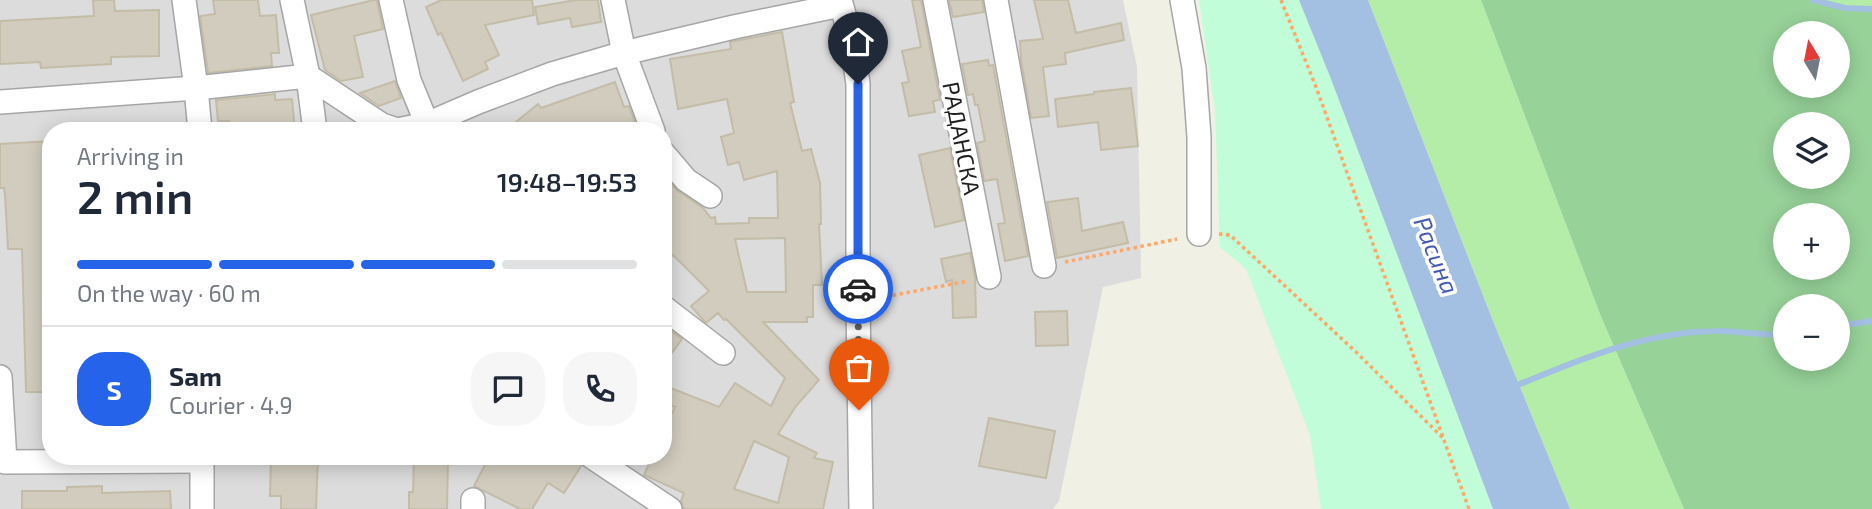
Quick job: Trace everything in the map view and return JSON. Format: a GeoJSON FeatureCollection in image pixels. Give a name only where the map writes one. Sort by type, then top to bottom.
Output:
{"type":"FeatureCollection","features":[{"type":"Feature","properties":{"kind":"street"},"geometry":{"type":"LineString","coordinates":[[184,0],[199,122]]}},
{"type":"Feature","properties":{"kind":"street"},"geometry":{"type":"LineString","coordinates":[[292,0],[308,76],[314,122]]}},
{"type":"Feature","properties":{"kind":"street"},"geometry":{"type":"LineString","coordinates":[[391,0],[409,80],[429,122]]}},
{"type":"Feature","properties":{"kind":"street"},"geometry":{"type":"LineString","coordinates":[[613,0],[624,53],[650,122]]}},
{"type":"Feature","properties":{"kind":"street","name":"РАДАНСКА"},"geometry":{"type":"LineString","coordinates":[[936,0],[989,277]]}},
{"type":"Feature","properties":{"kind":"street"},"geometry":{"type":"LineString","coordinates":[[996,0],[1044,266]]}},
{"type":"Feature","properties":{"kind":"street"},"geometry":{"type":"LineString","coordinates":[[1182,0],[1194,68],[1199,137],[1199,234]]}},
{"type":"Feature","properties":{"kind":"street"},"geometry":{"type":"LineString","coordinates":[[443,122],[478,102],[552,74],[624,53],[841,2],[852,42],[858,84],[861,509]]}},
{"type":"Feature","properties":{"kind":"street"},"geometry":{"type":"LineString","coordinates":[[0,102],[196,88],[308,76],[377,122]]}},
{"type":"Feature","properties":{"kind":"street"},"geometry":{"type":"LineString","coordinates":[[672,164],[685,180],[710,196]]}},
{"type":"Feature","properties":{"kind":"street"},"geometry":{"type":"LineString","coordinates":[[672,314],[723,354]]}},
{"type":"Feature","properties":{"kind":"street"},"geometry":{"type":"LineString","coordinates":[[0,377],[3,462],[42,461]]}},
{"type":"Feature","properties":{"kind":"street"},"geometry":{"type":"LineString","coordinates":[[202,465],[202,509]]}},
{"type":"Feature","properties":{"kind":"street"},"geometry":{"type":"LineString","coordinates":[[604,465],[670,509]]}},
{"type":"Feature","properties":{"kind":"path"},"geometry":{"type":"LineString","coordinates":[[1281,0],[1316,87],[1469,509]]}},
{"type":"Feature","properties":{"kind":"path"},"geometry":{"type":"LineString","coordinates":[[1199,234],[1230,235],[1355,351],[1444,439]]}},
{"type":"Feature","properties":{"kind":"shaded area"},"geometry":{"type":"Polygon","coordinates":[[[0,0],[1123,0],[1137,67],[1141,278],[1103,287],[1059,501],[1053,509],[0,509],[0,0]]]}},
{"type":"Feature","properties":{"kind":"green space"},"geometry":{"type":"Polygon","coordinates":[[[1199,0],[1299,0],[1493,509],[1321,509],[1310,435],[1246,269],[1220,247],[1215,110],[1199,0]]]}},
{"type":"Feature","properties":{"kind":"green space"},"geometry":{"type":"Polygon","coordinates":[[[1368,0],[1481,0],[1600,314],[1684,509],[1570,509],[1493,321],[1368,0]]]}},
{"type":"Feature","properties":{"kind":"green space"},"geometry":{"type":"Polygon","coordinates":[[[1481,0],[1813,0],[1845,8],[1872,9],[1872,509],[1684,509],[1600,314],[1481,0]]]}},
{"type":"Feature","properties":{"kind":"green space"},"geometry":{"type":"Polygon","coordinates":[[[1813,0],[1872,0],[1872,9],[1845,8],[1813,0]]]}},
{"type":"Feature","properties":{"kind":"water","name":"Расина"},"geometry":{"type":"Polygon","coordinates":[[[1299,0],[1368,0],[1493,321],[1570,509],[1493,509],[1299,0]]]}},
{"type":"Feature","properties":{"kind":"building"},"geometry":{"type":"Polygon","coordinates":[[[93,0],[114,0],[115,11],[159,10],[159,56],[111,57],[111,64],[41,68],[40,62],[0,64],[0,21],[94,16],[93,0]]]}},
{"type":"Feature","properties":{"kind":"building"},"geometry":{"type":"Polygon","coordinates":[[[213,0],[258,0],[260,16],[276,15],[279,53],[271,53],[272,66],[208,73],[200,16],[215,14],[213,0]]]}},
{"type":"Feature","properties":{"kind":"building"},"geometry":{"type":"Polygon","coordinates":[[[377,0],[383,29],[354,36],[363,77],[341,81],[325,70],[311,15],[377,0]]]}},
{"type":"Feature","properties":{"kind":"building"},"geometry":{"type":"Polygon","coordinates":[[[441,0],[532,0],[534,15],[485,25],[499,55],[485,62],[488,69],[463,81],[426,7],[441,0]]]}},
{"type":"Feature","properties":{"kind":"building"},"geometry":{"type":"Polygon","coordinates":[[[576,0],[598,0],[601,22],[572,27],[570,18],[538,24],[535,7],[576,0]]]}},
{"type":"Feature","properties":{"kind":"building"},"geometry":{"type":"Polygon","coordinates":[[[912,0],[921,0],[940,100],[933,101],[935,112],[909,116],[902,83],[909,82],[902,51],[921,47],[912,0]]]}},
{"type":"Feature","properties":{"kind":"building"},"geometry":{"type":"Polygon","coordinates":[[[949,0],[982,0],[984,12],[953,17],[949,0]]]}},
{"type":"Feature","properties":{"kind":"building"},"geometry":{"type":"Polygon","coordinates":[[[1034,0],[1068,0],[1076,33],[1121,23],[1124,40],[1065,53],[1066,64],[1043,67],[1049,116],[1031,118],[1020,41],[1043,39],[1034,0]]]}},
{"type":"Feature","properties":{"kind":"building"},"geometry":{"type":"Polygon","coordinates":[[[782,32],[794,102],[790,103],[802,151],[811,149],[820,183],[822,285],[813,285],[813,317],[807,317],[807,322],[763,322],[819,380],[796,406],[778,434],[817,453],[814,458],[833,462],[823,509],[684,509],[681,501],[684,493],[644,475],[648,465],[672,465],[672,413],[675,407],[672,406],[672,389],[719,407],[735,383],[771,406],[785,378],[718,313],[706,323],[691,306],[709,291],[672,256],[672,185],[703,208],[711,218],[715,217],[716,224],[749,223],[749,218],[778,218],[777,171],[744,180],[739,162],[728,165],[721,137],[734,133],[727,99],[678,109],[670,59],[731,49],[730,42],[782,32]],[[785,238],[735,239],[747,292],[786,292],[785,238]],[[754,441],[734,489],[778,503],[789,457],[754,441]]]}},
{"type":"Feature","properties":{"kind":"building"},"geometry":{"type":"Polygon","coordinates":[[[988,60],[989,66],[993,65],[1028,256],[1005,261],[998,224],[1005,223],[997,179],[984,181],[977,143],[985,141],[978,105],[975,105],[973,94],[968,95],[962,64],[988,60]]]}},
{"type":"Feature","properties":{"kind":"building"},"geometry":{"type":"Polygon","coordinates":[[[395,81],[401,98],[379,106],[360,93],[395,81]]]}},
{"type":"Feature","properties":{"kind":"building"},"geometry":{"type":"Polygon","coordinates":[[[615,82],[624,107],[629,106],[635,122],[516,122],[538,104],[541,108],[615,82]]]}},
{"type":"Feature","properties":{"kind":"building"},"geometry":{"type":"Polygon","coordinates":[[[1131,88],[1138,146],[1101,150],[1098,122],[1058,127],[1055,99],[1131,88]]]}},
{"type":"Feature","properties":{"kind":"building"},"geometry":{"type":"Polygon","coordinates":[[[275,94],[275,100],[292,99],[294,122],[218,121],[216,100],[275,94]]]}},
{"type":"Feature","properties":{"kind":"building"},"geometry":{"type":"Polygon","coordinates":[[[42,142],[42,392],[26,392],[22,249],[8,249],[5,195],[4,188],[0,188],[0,144],[42,142]]]}},
{"type":"Feature","properties":{"kind":"building"},"geometry":{"type":"Polygon","coordinates":[[[950,148],[964,220],[935,227],[919,155],[950,148]]]}},
{"type":"Feature","properties":{"kind":"building"},"geometry":{"type":"Polygon","coordinates":[[[1078,198],[1082,231],[1123,222],[1128,243],[1057,258],[1047,202],[1078,198]]]}},
{"type":"Feature","properties":{"kind":"building"},"geometry":{"type":"Polygon","coordinates":[[[970,253],[975,276],[976,317],[953,318],[952,280],[946,282],[941,259],[970,253]]]}},
{"type":"Feature","properties":{"kind":"building"},"geometry":{"type":"Polygon","coordinates":[[[1067,311],[1068,345],[1036,346],[1035,312],[1067,311]]]}},
{"type":"Feature","properties":{"kind":"building"},"geometry":{"type":"Polygon","coordinates":[[[672,332],[682,339],[672,353],[672,332]]]}},
{"type":"Feature","properties":{"kind":"building"},"geometry":{"type":"Polygon","coordinates":[[[989,418],[1055,431],[1046,478],[979,466],[989,418]]]}},
{"type":"Feature","properties":{"kind":"building"},"geometry":{"type":"Polygon","coordinates":[[[271,465],[318,465],[316,509],[281,509],[281,496],[270,496],[271,465]]]}},
{"type":"Feature","properties":{"kind":"building"},"geometry":{"type":"Polygon","coordinates":[[[414,465],[448,465],[447,509],[409,509],[409,492],[413,492],[414,465]]]}},
{"type":"Feature","properties":{"kind":"building"},"geometry":{"type":"Polygon","coordinates":[[[485,465],[581,466],[564,493],[548,483],[532,509],[520,509],[474,486],[485,465]]]}},
{"type":"Feature","properties":{"kind":"building"},"geometry":{"type":"Polygon","coordinates":[[[102,486],[102,493],[170,491],[171,509],[22,509],[22,491],[67,491],[67,487],[102,486]]]}},
{"type":"Feature","properties":{"kind":"waterway"},"geometry":{"type":"LineString","coordinates":[[1813,0],[1845,8],[1872,9]]}},
{"type":"Feature","properties":{"kind":"waterway"},"geometry":{"type":"LineString","coordinates":[[1850,324],[1872,321]]}},
{"type":"Feature","properties":{"kind":"waterway"},"geometry":{"type":"LineString","coordinates":[[1513,387],[1612,349],[1663,336],[1715,331],[1773,335]]}},
{"type":"Feature","properties":{"kind":"way so far"},"geometry":{"type":"LineString","coordinates":[[858,289],[859,410]]}},
{"type":"Feature","properties":{"kind":"route"},"geometry":{"type":"LineString","coordinates":[[858,84],[858,289]]}}]}
